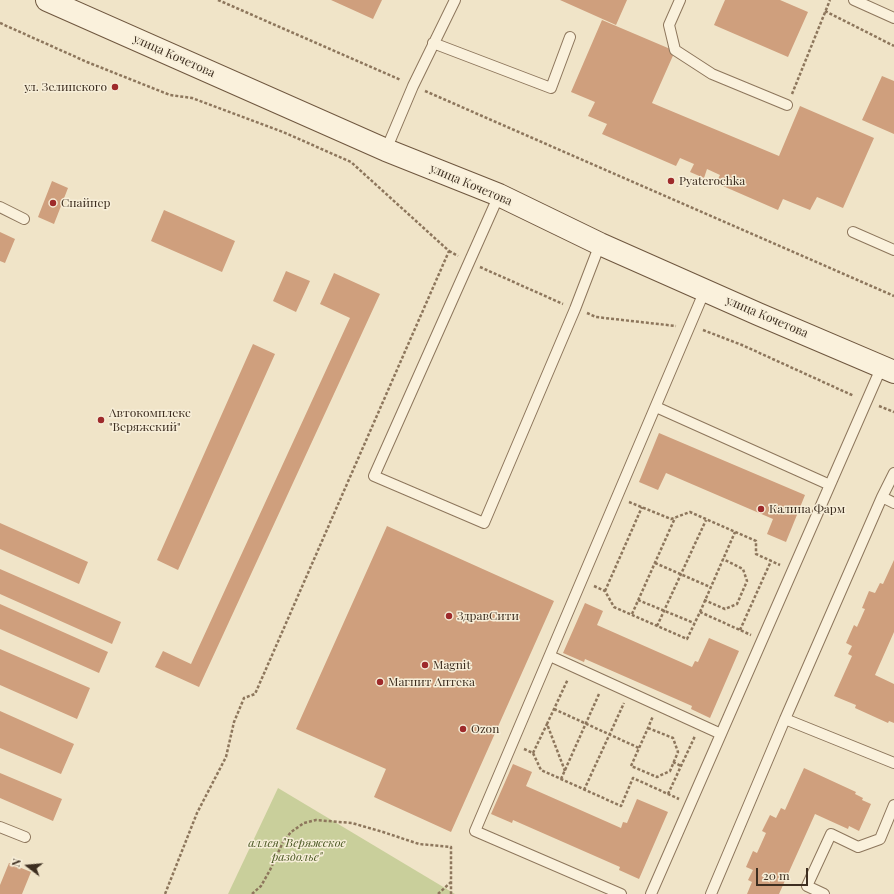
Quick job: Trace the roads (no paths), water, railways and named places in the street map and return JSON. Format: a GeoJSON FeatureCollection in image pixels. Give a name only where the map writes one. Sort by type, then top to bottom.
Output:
{"type":"FeatureCollection","features":[{"type":"Feature","properties":{"kind":"main road","name":"улица Кочетова"},"geometry":{"type":"LineString","coordinates":[[47,0],[386,150],[499,195],[600,244],[888,369]]}},
{"type":"Feature","properties":{"kind":"lane"},"geometry":{"type":"LineString","coordinates":[[386,150],[413,86],[455,0]]}},
{"type":"Feature","properties":{"kind":"lane"},"geometry":{"type":"LineString","coordinates":[[680,0],[668,25],[675,50],[712,74],[787,105]]}},
{"type":"Feature","properties":{"kind":"lane"},"geometry":{"type":"LineString","coordinates":[[854,0],[894,18]]}},
{"type":"Feature","properties":{"kind":"lane"},"geometry":{"type":"LineString","coordinates":[[433,43],[551,88],[570,37]]}},
{"type":"Feature","properties":{"kind":"lane"},"geometry":{"type":"LineString","coordinates":[[499,195],[374,476],[484,523],[575,309],[600,244]]}},
{"type":"Feature","properties":{"kind":"lane"},"geometry":{"type":"LineString","coordinates":[[0,207],[24,219]]}},
{"type":"Feature","properties":{"kind":"lane"},"geometry":{"type":"LineString","coordinates":[[853,232],[894,250]]}},
{"type":"Feature","properties":{"kind":"lane"},"geometry":{"type":"LineString","coordinates":[[621,894],[476,831],[705,290]]}},
{"type":"Feature","properties":{"kind":"lane"},"geometry":{"type":"LineString","coordinates":[[651,894],[830,485],[888,369]]}},
{"type":"Feature","properties":{"kind":"lane"},"geometry":{"type":"LineString","coordinates":[[656,407],[830,485]]}},
{"type":"Feature","properties":{"kind":"lane"},"geometry":{"type":"LineString","coordinates":[[711,894],[785,719],[882,497],[894,473]]}},
{"type":"Feature","properties":{"kind":"lane"},"geometry":{"type":"LineString","coordinates":[[882,497],[894,503]]}},
{"type":"Feature","properties":{"kind":"lane"},"geometry":{"type":"LineString","coordinates":[[550,656],[721,734]]}},
{"type":"Feature","properties":{"kind":"lane"},"geometry":{"type":"LineString","coordinates":[[785,719],[894,763]]}},
{"type":"Feature","properties":{"kind":"lane"},"geometry":{"type":"LineString","coordinates":[[824,894],[807,886],[831,834],[858,847],[880,839],[894,805]]}},
{"type":"Feature","properties":{"kind":"lane"},"geometry":{"type":"LineString","coordinates":[[0,826],[25,837]]}},
{"type":"Feature","properties":{"kind":"place","name":"ул. Зелинского"},"geometry":{"type":"Point","coordinates":[115,87]}},
{"type":"Feature","properties":{"kind":"place","name":"Pyaterochka"},"geometry":{"type":"Point","coordinates":[671,181]}},
{"type":"Feature","properties":{"kind":"place","name":"Снайпер"},"geometry":{"type":"Point","coordinates":[53,203]}},
{"type":"Feature","properties":{"kind":"place","name":"Автокомплекс \"Веряжский\""},"geometry":{"type":"Point","coordinates":[101,420]}},
{"type":"Feature","properties":{"kind":"place","name":"Калина Фарм"},"geometry":{"type":"Point","coordinates":[761,509]}},
{"type":"Feature","properties":{"kind":"place","name":"ЗдравСити"},"geometry":{"type":"Point","coordinates":[449,616]}},
{"type":"Feature","properties":{"kind":"place","name":"Magnit"},"geometry":{"type":"Point","coordinates":[425,665]}},
{"type":"Feature","properties":{"kind":"place","name":"Магнит Аптека"},"geometry":{"type":"Point","coordinates":[380,682]}},
{"type":"Feature","properties":{"kind":"place","name":"Ozon"},"geometry":{"type":"Point","coordinates":[463,729]}},
{"type":"Feature","properties":{"kind":"park label","name":"аллея \"Веряжское раздолье\""},"geometry":{"type":"Point","coordinates":[297,850]}}]}
